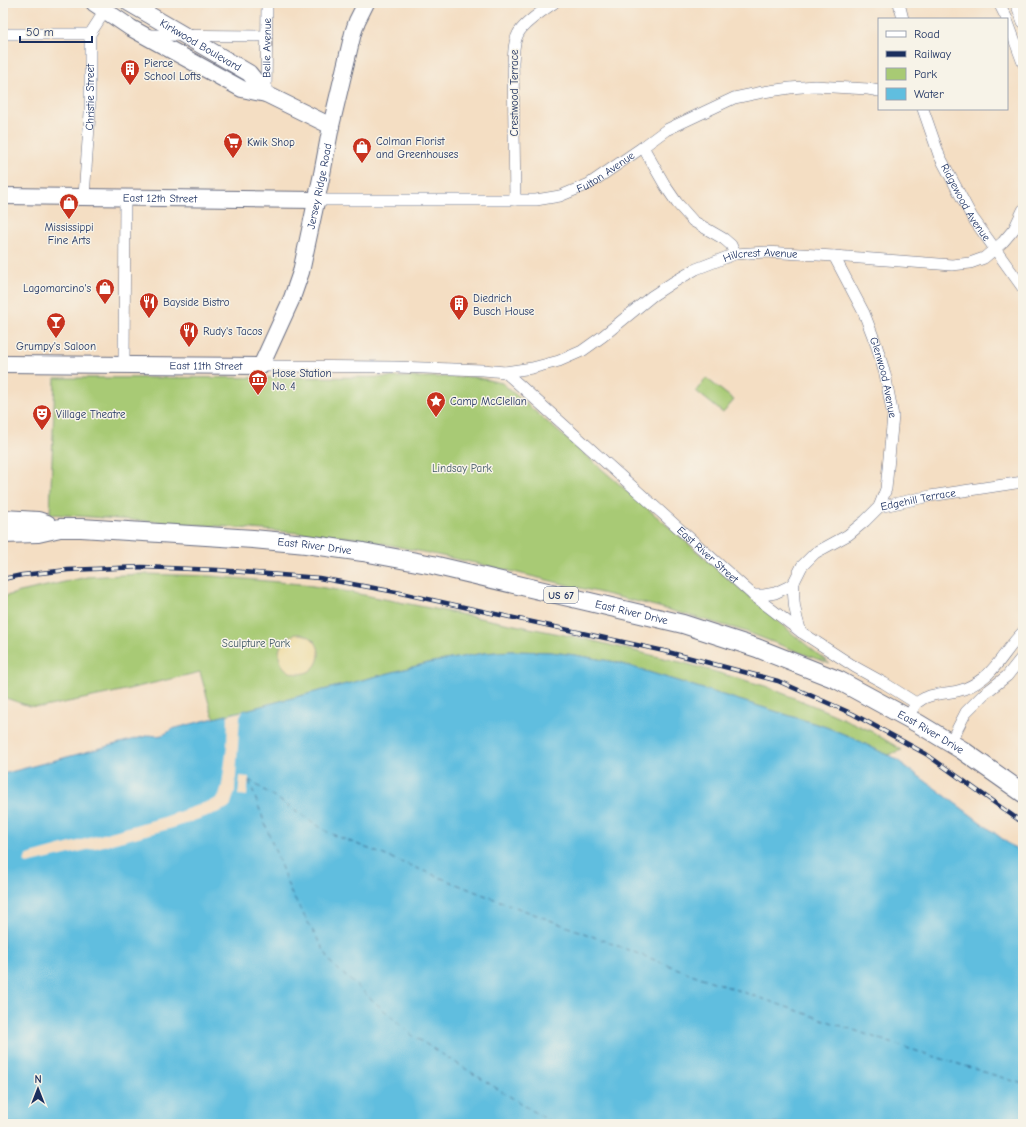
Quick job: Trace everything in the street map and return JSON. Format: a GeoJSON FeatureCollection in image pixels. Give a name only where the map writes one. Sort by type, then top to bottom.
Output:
{"type":"FeatureCollection","features":[{"type":"Feature","properties":{"kind":"main road","name":"East River Drive"},"geometry":{"type":"LineString","coordinates":[[3,519],[38,521],[60,528]]}},
{"type":"Feature","properties":{"kind":"main road","name":"East River Drive"},"geometry":{"type":"LineString","coordinates":[[3,534],[38,533],[60,528],[81,528],[306,544],[364,552],[432,565],[683,624],[757,648],[912,711],[950,743],[1023,794]]}},
{"type":"Feature","properties":{"kind":"street","name":"Kirkwood Boulevard"},"geometry":{"type":"LineString","coordinates":[[129,3],[249,73],[266,94]]}},
{"type":"Feature","properties":{"kind":"street","name":"Belle Avenue"},"geometry":{"type":"LineString","coordinates":[[266,94],[267,3]]}},
{"type":"Feature","properties":{"kind":"street","name":"Jersey Ridge Road"},"geometry":{"type":"LineString","coordinates":[[260,366],[292,298],[301,272],[331,126],[353,33],[366,3]]}},
{"type":"Feature","properties":{"kind":"street","name":"Crestwood Terrace"},"geometry":{"type":"LineString","coordinates":[[515,200],[514,44],[518,33],[554,3]]}},
{"type":"Feature","properties":{"kind":"street"},"geometry":{"type":"LineString","coordinates":[[900,3],[903,18]]}},
{"type":"Feature","properties":{"kind":"street"},"geometry":{"type":"LineString","coordinates":[[1000,3],[1007,18]]}},
{"type":"Feature","properties":{"kind":"street"},"geometry":{"type":"LineString","coordinates":[[1016,3],[1023,22]]}},
{"type":"Feature","properties":{"kind":"street","name":"Kirkwood Boulevard"},"geometry":{"type":"LineString","coordinates":[[101,5],[131,28],[242,89],[266,94],[331,126]]}},
{"type":"Feature","properties":{"kind":"street"},"geometry":{"type":"LineString","coordinates":[[3,34],[90,34],[101,5]]}},
{"type":"Feature","properties":{"kind":"street"},"geometry":{"type":"LineString","coordinates":[[1008,22],[1023,63]]}},
{"type":"Feature","properties":{"kind":"street","name":"Christie Street"},"geometry":{"type":"LineString","coordinates":[[84,196],[90,113],[90,34]]}},
{"type":"Feature","properties":{"kind":"street"},"geometry":{"type":"LineString","coordinates":[[143,35],[267,36]]}},
{"type":"Feature","properties":{"kind":"street","name":"Fulton Avenue"},"geometry":{"type":"LineString","coordinates":[[317,200],[536,200],[560,196],[589,184],[666,130],[734,98],[777,90],[815,86],[878,91]]}},
{"type":"Feature","properties":{"kind":"street","name":"Ridgewood Avenue"},"geometry":{"type":"LineString","coordinates":[[923,110],[939,154],[972,217],[1023,288]]}},
{"type":"Feature","properties":{"kind":"street"},"geometry":{"type":"LineString","coordinates":[[643,147],[677,203],[693,221],[724,239],[731,245],[735,254]]}},
{"type":"Feature","properties":{"kind":"street","name":"East 12th Street"},"geometry":{"type":"LineString","coordinates":[[3,196],[317,200]]}},
{"type":"Feature","properties":{"kind":"street"},"geometry":{"type":"LineString","coordinates":[[124,365],[125,197]]}},
{"type":"Feature","properties":{"kind":"street","name":"Hillcrest Avenue"},"geometry":{"type":"LineString","coordinates":[[505,372],[559,362],[582,351],[672,282],[696,269],[735,254],[766,252],[952,265],[970,263],[984,258],[1003,242],[1014,229],[1023,210]]}},
{"type":"Feature","properties":{"kind":"street","name":"Glenwood Avenue"},"geometry":{"type":"LineString","coordinates":[[834,256],[864,313],[877,347],[885,374],[893,416],[886,488],[879,507]]}},
{"type":"Feature","properties":{"kind":"street","name":"East 11th Street"},"geometry":{"type":"LineString","coordinates":[[3,364],[395,367],[505,372]]}},
{"type":"Feature","properties":{"kind":"street","name":"East River Street"},"geometry":{"type":"LineString","coordinates":[[505,372],[753,595],[801,632],[855,667],[884,683],[912,711]]}},
{"type":"Feature","properties":{"kind":"street","name":"Edgehill Terrace"},"geometry":{"type":"LineString","coordinates":[[801,632],[793,599],[794,582],[802,566],[815,553],[848,535],[879,507],[930,496],[1023,482]]}},
{"type":"Feature","properties":{"kind":"street"},"geometry":{"type":"LineString","coordinates":[[753,595],[775,593],[794,582]]}},
{"type":"Feature","properties":{"kind":"street"},"geometry":{"type":"LineString","coordinates":[[912,711],[928,696],[962,690],[976,684],[990,673],[1001,661],[1023,632]]}},
{"type":"Feature","properties":{"kind":"street"},"geometry":{"type":"LineString","coordinates":[[950,743],[966,712],[984,694],[1007,676],[1023,656]]}},
{"type":"Feature","properties":{"kind":"street"},"geometry":{"type":"LineString","coordinates":[[976,684],[984,694]]}},
{"type":"Feature","properties":{"kind":"green space","name":"Lindsay Park"},"geometry":{"type":"Polygon","coordinates":[[[474,377],[502,383],[793,634],[830,664],[744,631],[655,606],[489,566],[357,538],[50,514],[55,378],[474,377]]]}},
{"type":"Feature","properties":{"kind":"green space"},"geometry":{"type":"Polygon","coordinates":[[[706,378],[734,400],[723,413],[696,391],[706,378]]]}},
{"type":"Feature","properties":{"kind":"green space","name":"Sculpture Park"},"geometry":{"type":"Polygon","coordinates":[[[142,574],[211,576],[300,584],[344,591],[585,639],[684,663],[765,686],[869,730],[902,750],[887,755],[851,737],[826,727],[616,662],[551,652],[511,651],[484,653],[428,663],[215,718],[212,714],[200,672],[112,693],[44,707],[29,706],[3,697],[3,597],[87,577],[142,574]]]}},
{"type":"Feature","properties":{"kind":"sand","name":"Sculpture Park"},"geometry":{"type":"Polygon","coordinates":[[[299,634],[313,640],[319,654],[313,668],[299,674],[285,668],[279,654],[285,640],[299,634]]]}},
{"type":"Feature","properties":{"kind":"water"},"geometry":{"type":"Polygon","coordinates":[[[511,651],[551,652],[616,662],[826,727],[893,757],[1023,855],[1023,1124],[3,1124],[3,774],[150,735],[162,735],[172,729],[428,663],[484,653],[511,651]]]}},
{"type":"Feature","properties":{"kind":"pier"},"geometry":{"type":"Polygon","coordinates":[[[243,711],[240,717],[235,791],[230,807],[173,828],[27,864],[24,862],[26,856],[31,854],[164,817],[215,799],[219,795],[222,785],[227,746],[228,715],[243,711]]]}},
{"type":"Feature","properties":{"kind":"pier"},"geometry":{"type":"Polygon","coordinates":[[[240,776],[249,777],[247,796],[238,795],[240,776]]]}},
{"type":"Feature","properties":{"kind":"ferry route"},"geometry":{"type":"LineString","coordinates":[[249,780],[329,833],[476,892],[702,978],[897,1045],[1023,1084]]}},
{"type":"Feature","properties":{"kind":"ferry route"},"geometry":{"type":"LineString","coordinates":[[249,781],[291,893],[332,964],[413,1036],[554,1124]]}},
{"type":"Feature","properties":{"kind":"railway"},"geometry":{"type":"LineString","coordinates":[[3,579],[22,575],[68,570],[142,567],[218,570],[319,578],[396,592],[664,651],[778,681],[853,714],[926,754],[1023,823]]}},
{"type":"Feature","properties":{"kind":"place","name":"Pierce School Lofts"},"geometry":{"type":"Point","coordinates":[130,86]}},
{"type":"Feature","properties":{"kind":"place","name":"Kwik Shop"},"geometry":{"type":"Point","coordinates":[233,159]}},
{"type":"Feature","properties":{"kind":"place","name":"Colman Florist and Greenhouses"},"geometry":{"type":"Point","coordinates":[362,164]}},
{"type":"Feature","properties":{"kind":"place","name":"Mississippi Fine Arts"},"geometry":{"type":"Point","coordinates":[69,220]}},
{"type":"Feature","properties":{"kind":"place","name":"Lagomarcino's"},"geometry":{"type":"Point","coordinates":[105,305]}},
{"type":"Feature","properties":{"kind":"place","name":"Bayside Bistro"},"geometry":{"type":"Point","coordinates":[149,319]}},
{"type":"Feature","properties":{"kind":"place","name":"Diedrich Busch House"},"geometry":{"type":"Point","coordinates":[459,321]}},
{"type":"Feature","properties":{"kind":"place","name":"Grumpy's Saloon"},"geometry":{"type":"Point","coordinates":[56,339]}},
{"type":"Feature","properties":{"kind":"place","name":"Rudy's Tacos"},"geometry":{"type":"Point","coordinates":[189,348]}},
{"type":"Feature","properties":{"kind":"place","name":"Hose Station No. 4"},"geometry":{"type":"Point","coordinates":[258,396]}},
{"type":"Feature","properties":{"kind":"place","name":"Camp McClellan"},"geometry":{"type":"Point","coordinates":[436,418]}},
{"type":"Feature","properties":{"kind":"place","name":"Village Theatre"},"geometry":{"type":"Point","coordinates":[42,431]}}]}
